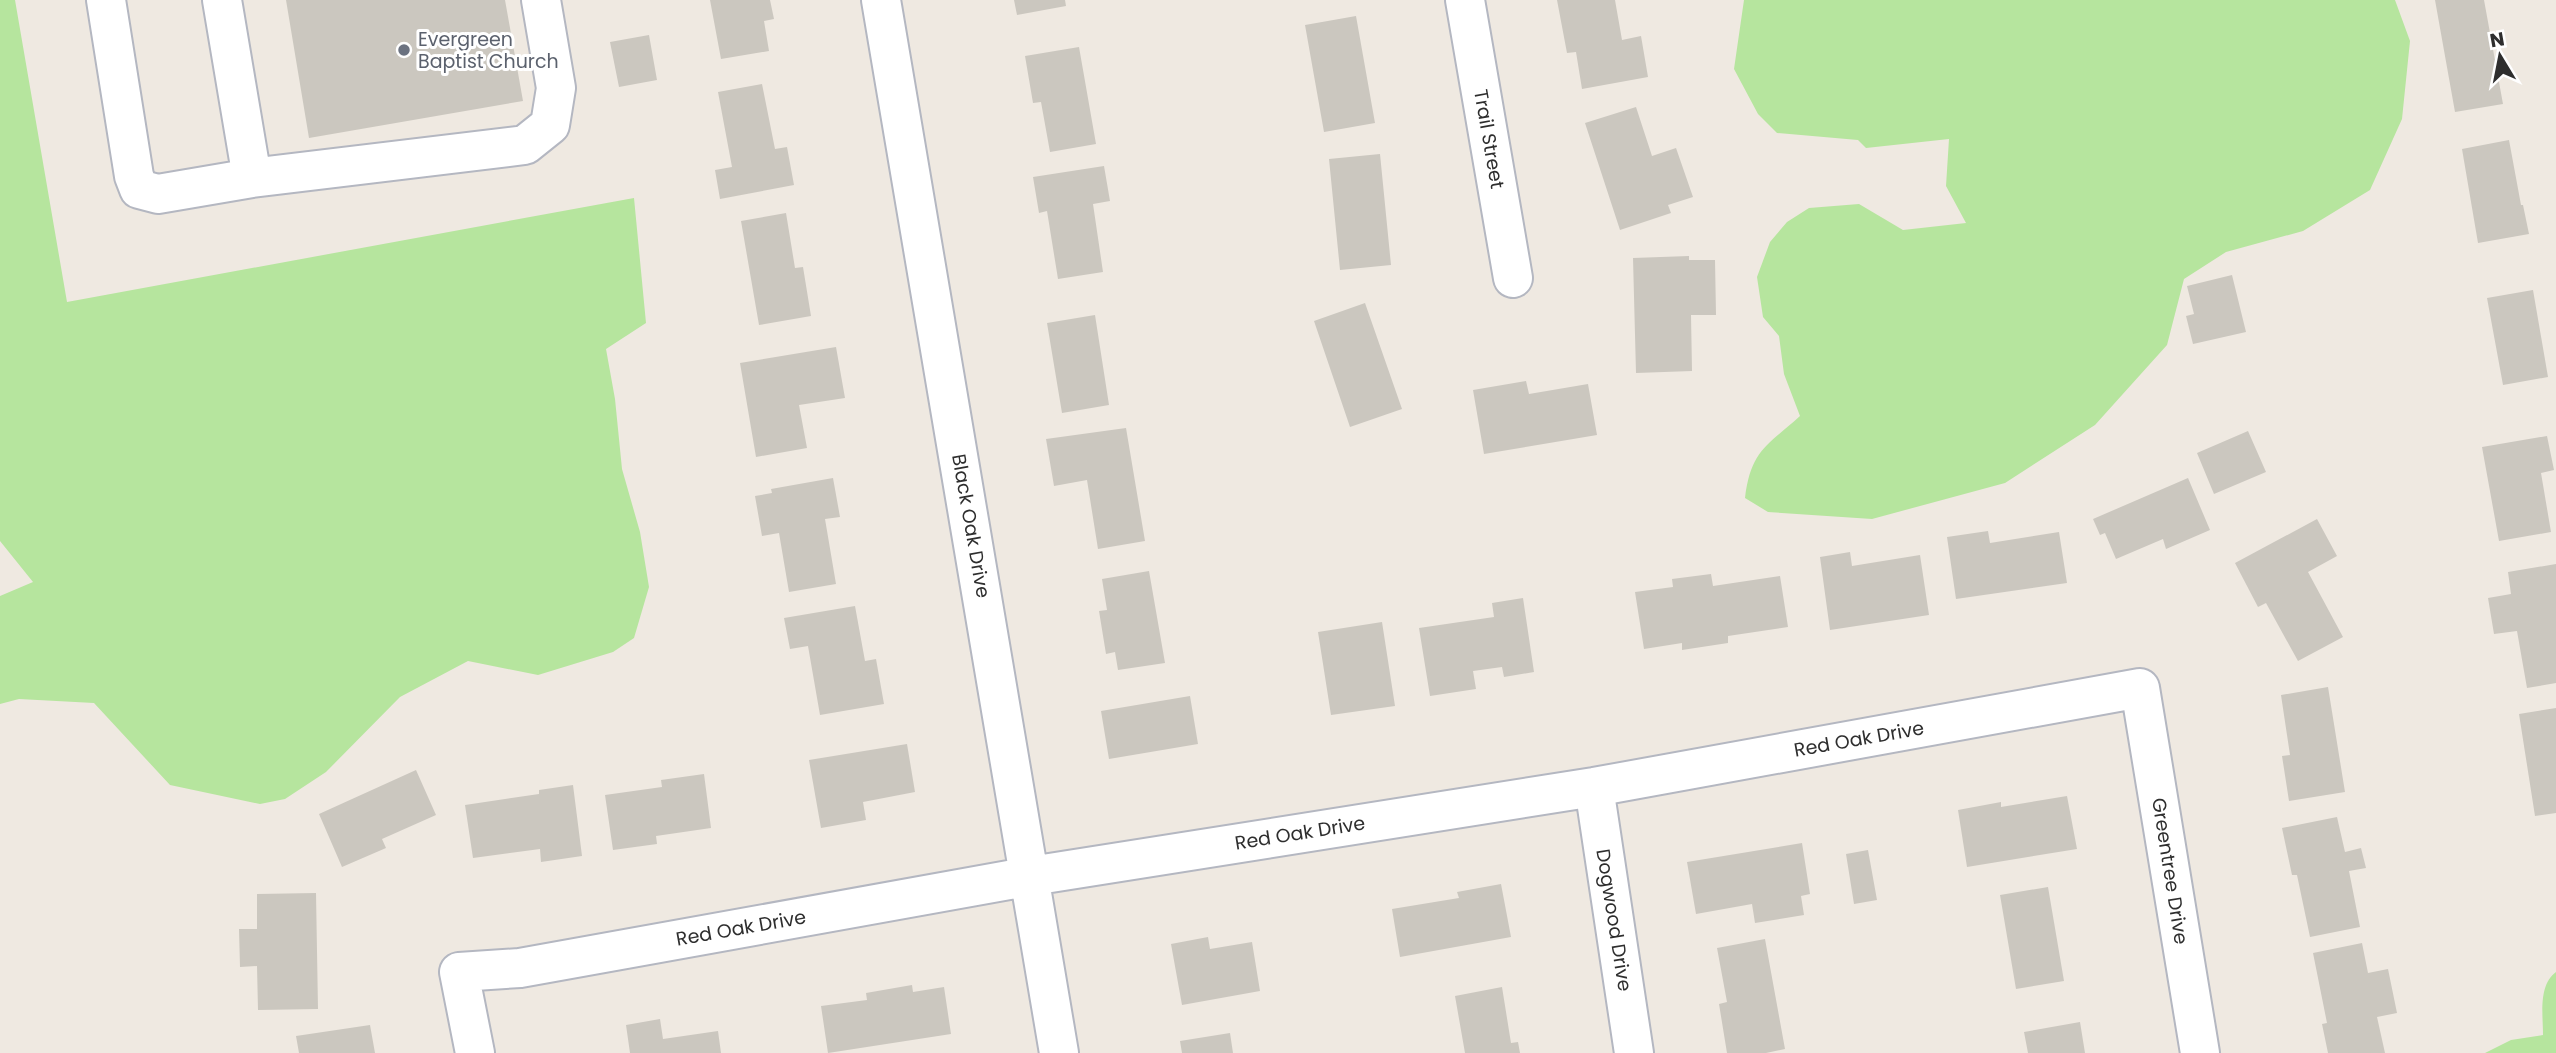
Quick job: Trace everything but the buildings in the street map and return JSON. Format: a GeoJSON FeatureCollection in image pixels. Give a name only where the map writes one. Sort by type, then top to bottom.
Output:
{"type":"FeatureCollection","features":[{"type":"Feature","properties":{"kind":"street"},"geometry":{"type":"LineString","coordinates":[[106,0],[134,176],[139,189],[158,194],[252,178],[525,145],[550,125],[556,88],[541,0]]}},
{"type":"Feature","properties":{"kind":"street"},"geometry":{"type":"LineString","coordinates":[[222,0],[252,178]]}},
{"type":"Feature","properties":{"kind":"street","name":"Black Oak Drive"},"geometry":{"type":"LineString","coordinates":[[881,0],[1059,1053]]}},
{"type":"Feature","properties":{"kind":"street","name":"Trail Street"},"geometry":{"type":"LineString","coordinates":[[1465,0],[1513,278]]}},
{"type":"Feature","properties":{"kind":"street","name":"Red Oak Drive"},"geometry":{"type":"LineString","coordinates":[[475,1053],[459,972],[520,968],[1031,876],[1594,787],[2140,688]]}},
{"type":"Feature","properties":{"kind":"street","name":"Greentree Drive"},"geometry":{"type":"LineString","coordinates":[[2140,688],[2200,1053]]}},
{"type":"Feature","properties":{"kind":"street","name":"Dogwood Drive"},"geometry":{"type":"LineString","coordinates":[[1594,787],[1634,1053]]}},
{"type":"Feature","properties":{"kind":"green space"},"geometry":{"type":"Polygon","coordinates":[[[0,0],[15,0],[67,302],[634,198],[646,323],[606,349],[615,399],[622,469],[640,532],[649,587],[634,638],[613,652],[538,675],[468,661],[400,697],[326,772],[285,799],[260,804],[170,785],[94,703],[19,699],[0,704],[0,596],[33,582],[0,541],[0,0]]]}},
{"type":"Feature","properties":{"kind":"green space"},"geometry":{"type":"Polygon","coordinates":[[[1744,0],[2395,0],[2410,41],[2402,119],[2370,190],[2303,231],[2226,252],[2184,279],[2167,345],[2095,425],[2005,483],[1872,519],[1768,512],[1745,498],[1751,469],[1762,450],[1800,416],[1784,374],[1779,336],[1763,317],[1757,277],[1770,242],[1787,222],[1809,208],[1859,204],[1903,230],[1966,223],[1946,186],[1949,139],[1866,148],[1858,140],[1777,133],[1758,114],[1734,69],[1744,0]]]}},
{"type":"Feature","properties":{"kind":"green space"},"geometry":{"type":"Polygon","coordinates":[[[2556,972],[2556,1053],[2485,1053],[2511,1040],[2543,1035],[2544,992],[2556,972]]]}},
{"type":"Feature","properties":{"kind":"place","name":"Evergreen Baptist Church"},"geometry":{"type":"Point","coordinates":[404,50]}}]}
